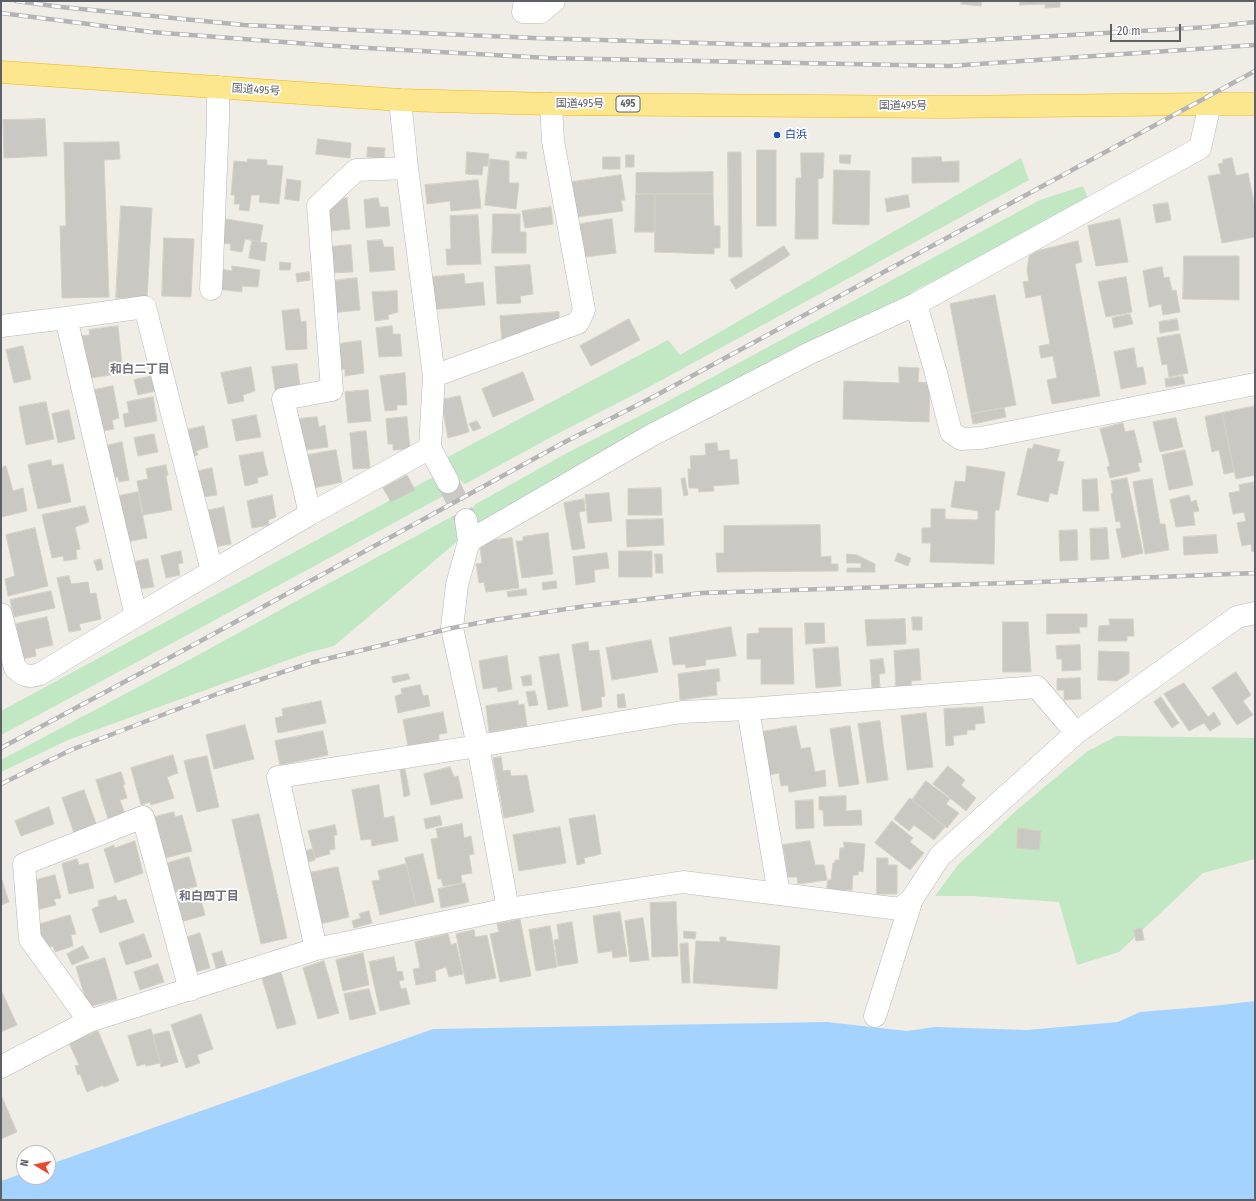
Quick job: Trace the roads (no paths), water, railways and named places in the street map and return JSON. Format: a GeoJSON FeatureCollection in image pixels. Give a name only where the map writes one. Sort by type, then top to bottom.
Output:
{"type":"FeatureCollection","features":[{"type":"Feature","properties":{"kind":"highway","name":"国道495号"},"geometry":{"type":"LineString","coordinates":[[1,72],[400,100],[551,104],[944,107],[1255,104]]}},
{"type":"Feature","properties":{"kind":"street"},"geometry":{"type":"LineString","coordinates":[[525,1],[523,12],[541,12],[554,1]]}},
{"type":"Feature","properties":{"kind":"street"},"geometry":{"type":"LineString","coordinates":[[211,289],[218,87]]}},
{"type":"Feature","properties":{"kind":"street"},"geometry":{"type":"LineString","coordinates":[[400,100],[407,168],[434,376],[430,448],[448,482]]}},
{"type":"Feature","properties":{"kind":"street"},"geometry":{"type":"LineString","coordinates":[[434,376],[578,323],[584,310],[553,141],[551,104]]}},
{"type":"Feature","properties":{"kind":"street"},"geometry":{"type":"LineString","coordinates":[[469,542],[652,435],[808,354],[916,304],[1200,148],[1210,104]]}},
{"type":"Feature","properties":{"kind":"street"},"geometry":{"type":"LineString","coordinates":[[310,514],[283,399],[332,390],[318,206],[356,170],[407,168]]}},
{"type":"Feature","properties":{"kind":"street"},"geometry":{"type":"LineString","coordinates":[[916,304],[951,432],[961,439],[981,438],[1255,384]]}},
{"type":"Feature","properties":{"kind":"street"},"geometry":{"type":"LineString","coordinates":[[1,326],[145,307],[212,572]]}},
{"type":"Feature","properties":{"kind":"street"},"geometry":{"type":"LineString","coordinates":[[66,318],[136,616]]}},
{"type":"Feature","properties":{"kind":"street"},"geometry":{"type":"LineString","coordinates":[[1,614],[15,668],[22,674],[32,677],[40,674],[310,514],[430,448]]}},
{"type":"Feature","properties":{"kind":"street"},"geometry":{"type":"LineString","coordinates":[[466,520],[469,542],[457,585],[452,628],[478,746],[508,909]]}},
{"type":"Feature","properties":{"kind":"street"},"geometry":{"type":"LineString","coordinates":[[875,1016],[912,899],[940,856],[1076,733],[1237,617],[1255,613]]}},
{"type":"Feature","properties":{"kind":"street"},"geometry":{"type":"LineString","coordinates":[[316,949],[278,777],[682,712],[748,709],[1037,687],[1076,733]]}},
{"type":"Feature","properties":{"kind":"street"},"geometry":{"type":"LineString","coordinates":[[748,709],[779,894]]}},
{"type":"Feature","properties":{"kind":"street"},"geometry":{"type":"LineString","coordinates":[[90,1021],[30,939],[24,864],[143,817],[190,990]]}},
{"type":"Feature","properties":{"kind":"street"},"geometry":{"type":"LineString","coordinates":[[1,1067],[90,1021],[316,949],[508,909],[683,882],[900,909],[912,899]]}},
{"type":"Feature","properties":{"kind":"water"},"geometry":{"type":"Polygon","coordinates":[[[1255,1001],[1255,1200],[1,1200],[1,1181],[16,1176],[16,1185],[56,1185],[56,1162],[433,1029],[827,1022],[907,1031],[935,1027],[1027,1030],[1118,1022],[1140,1012],[1255,1001]]]}},
{"type":"Feature","properties":{"kind":"tunnel"},"geometry":{"type":"LineString","coordinates":[[448,482],[466,520]]}},
{"type":"Feature","properties":{"kind":"railway"},"geometry":{"type":"LineString","coordinates":[[16,1],[61,7],[244,25],[533,38],[769,45],[950,42],[1209,27],[1255,22]]}},
{"type":"Feature","properties":{"kind":"railway"},"geometry":{"type":"LineString","coordinates":[[1,13],[151,32],[349,47],[548,58],[949,66],[1255,45]]}},
{"type":"Feature","properties":{"kind":"railway"},"geometry":{"type":"LineString","coordinates":[[1,748],[561,444],[653,397],[1255,71]]}},
{"type":"Feature","properties":{"kind":"railway"},"geometry":{"type":"LineString","coordinates":[[1,784],[71,750],[217,694],[310,663],[452,628],[494,620],[586,606],[702,593],[1255,573]]}},
{"type":"Feature","properties":{"kind":"place","name":"白浜"},"geometry":{"type":"Point","coordinates":[777,135]}},
{"type":"Feature","properties":{"kind":"district","name":"和白二丁目"},"geometry":{"type":"Point","coordinates":[140,370]}},
{"type":"Feature","properties":{"kind":"district","name":"和白四丁目"},"geometry":{"type":"Point","coordinates":[209,897]}}]}
